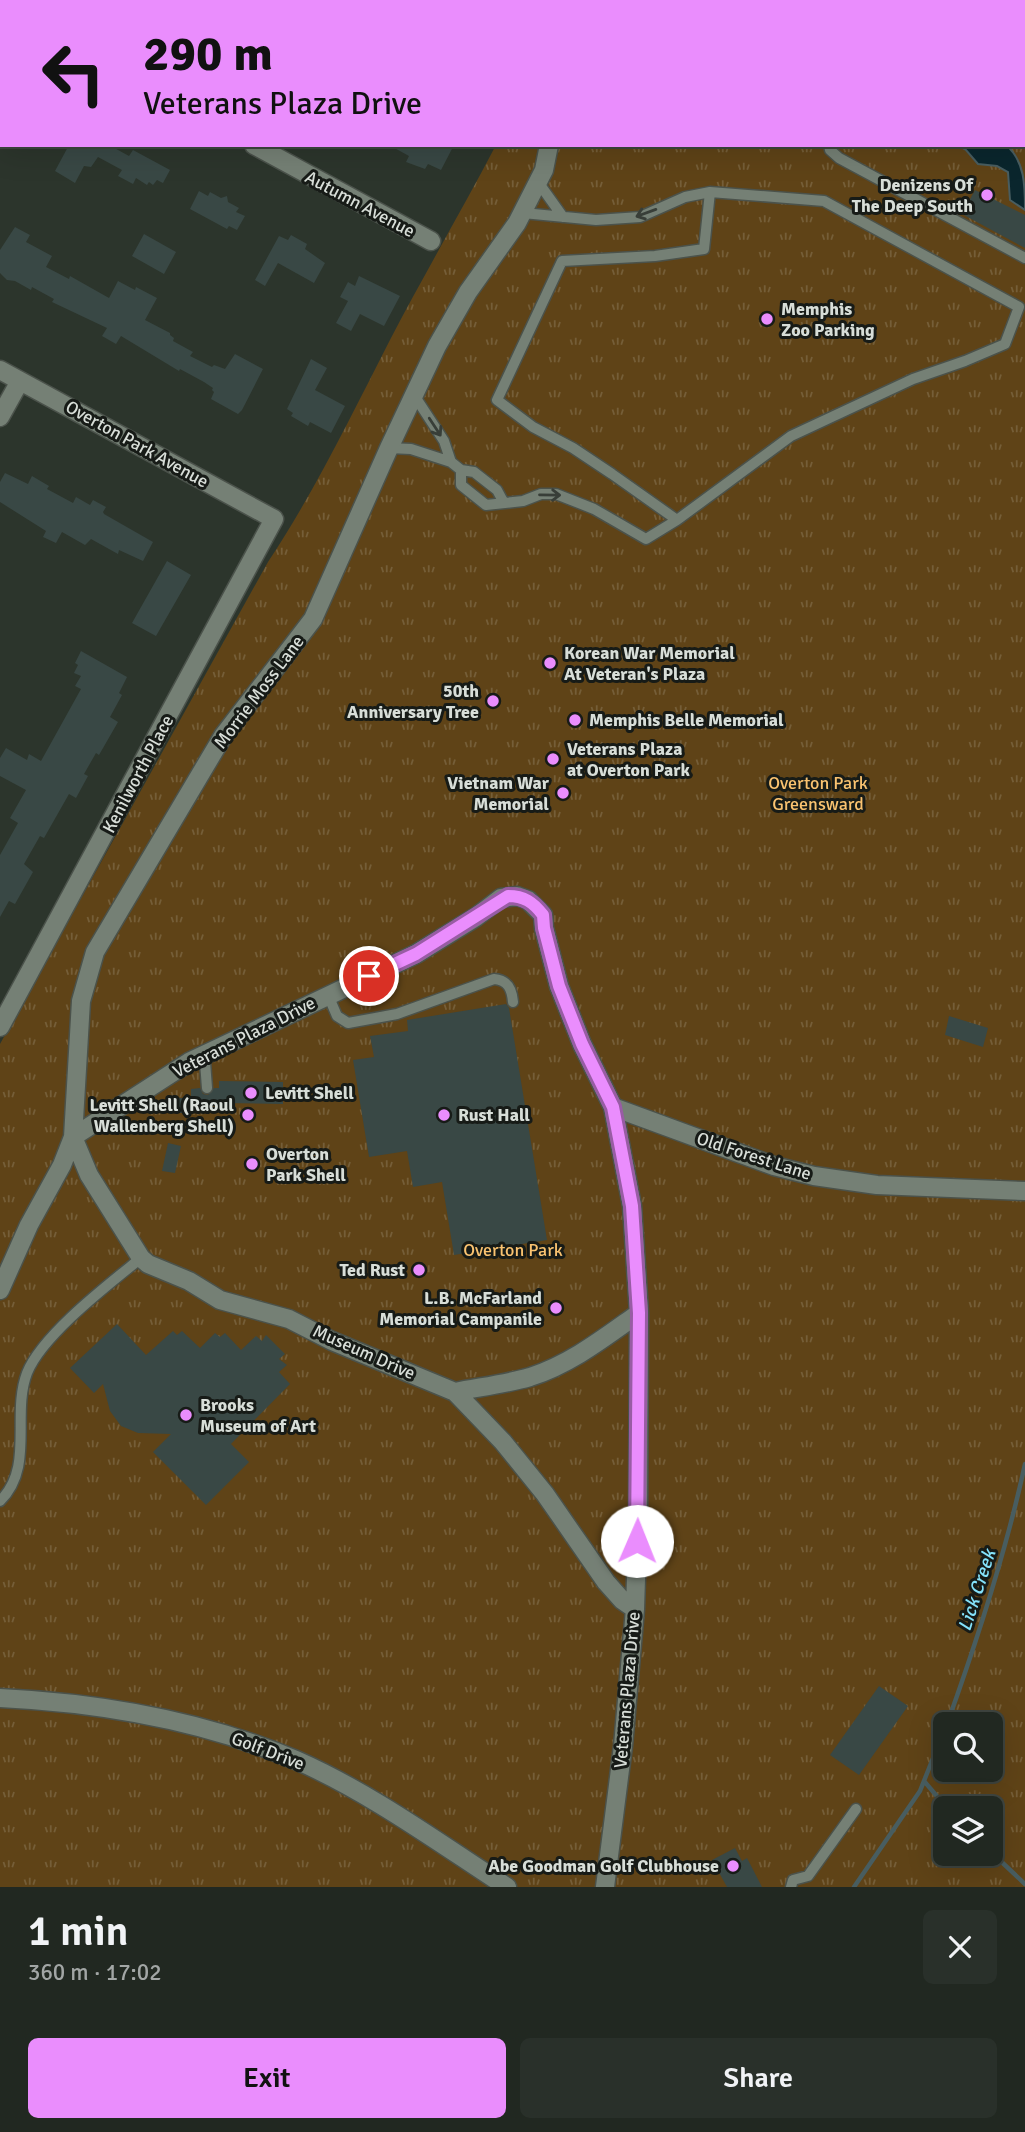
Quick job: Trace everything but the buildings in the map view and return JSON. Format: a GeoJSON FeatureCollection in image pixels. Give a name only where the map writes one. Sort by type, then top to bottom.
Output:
{"type":"FeatureCollection","features":[{"type":"Feature","properties":{"kind":"street","name":"Autumn Avenue"},"geometry":{"type":"LineString","coordinates":[[258,147],[431,242]]}},
{"type":"Feature","properties":{"kind":"street","name":"Morrie Moss Lane"},"geometry":{"type":"LineString","coordinates":[[0,1290],[29,1225],[62,1165],[73,1137],[81,1001],[95,952],[223,736],[313,620],[413,394],[450,321],[523,213],[544,170],[549,147]]}},
{"type":"Feature","properties":{"kind":"street","name":"Overton Park Avenue"},"geometry":{"type":"LineString","coordinates":[[0,370],[274,519]]}},
{"type":"Feature","properties":{"kind":"street"},"geometry":{"type":"LineString","coordinates":[[0,417],[20,380]]}},
{"type":"Feature","properties":{"kind":"street","name":"Kenilworth Place"},"geometry":{"type":"LineString","coordinates":[[0,1027],[274,519]]}},
{"type":"Feature","properties":{"kind":"street","name":"Veterans Plaza Drive"},"geometry":{"type":"LineString","coordinates":[[73,1137],[202,1055],[416,954],[476,917],[501,898],[517,896],[528,900],[543,915],[559,986],[582,1044],[613,1107],[632,1206],[639,1313],[635,1609],[623,1746],[605,1887]]}},
{"type":"Feature","properties":{"kind":"street","name":"Old Forest Lane"},"geometry":{"type":"LineString","coordinates":[[613,1107],[774,1166],[814,1176],[877,1185],[1025,1191]]}},
{"type":"Feature","properties":{"kind":"street"},"geometry":{"type":"LineString","coordinates":[[73,1137],[89,1175],[141,1258]]}},
{"type":"Feature","properties":{"kind":"street","name":"Museum Drive"},"geometry":{"type":"LineString","coordinates":[[141,1258],[148,1264],[189,1281],[220,1300],[289,1318],[332,1341],[455,1392],[503,1442],[545,1494],[606,1582],[622,1600],[635,1609]]}},
{"type":"Feature","properties":{"kind":"street"},"geometry":{"type":"LineString","coordinates":[[455,1392],[531,1377],[552,1368],[589,1349],[639,1313]]}},
{"type":"Feature","properties":{"kind":"street","name":"Golf Drive"},"geometry":{"type":"LineString","coordinates":[[0,1698],[95,1706],[163,1718],[206,1728],[268,1749],[298,1761],[385,1808],[507,1887]]}},
{"type":"Feature","properties":{"kind":"lane"},"geometry":{"type":"LineString","coordinates":[[829,147],[839,158],[1025,258]]}},
{"type":"Feature","properties":{"kind":"lane"},"geometry":{"type":"LineString","coordinates":[[538,182],[563,217]]}},
{"type":"Feature","properties":{"kind":"lane"},"geometry":{"type":"LineString","coordinates":[[461,470],[461,485],[486,505],[523,501],[541,494],[556,494],[594,509],[646,539],[677,520],[791,436],[913,379],[1004,344],[1022,308],[824,201],[710,192],[685,197],[640,217],[596,220],[523,213]]}},
{"type":"Feature","properties":{"kind":"lane"},"geometry":{"type":"LineString","coordinates":[[677,520],[573,448],[533,427],[497,400],[562,261],[655,256],[704,249],[710,192]]}},
{"type":"Feature","properties":{"kind":"lane"},"geometry":{"type":"LineString","coordinates":[[413,394],[444,441],[452,462]]}},
{"type":"Feature","properties":{"kind":"lane"},"geometry":{"type":"LineString","coordinates":[[389,448],[411,449],[452,462],[461,470],[474,472],[497,490],[504,503]]}},
{"type":"Feature","properties":{"kind":"lane"},"geometry":{"type":"LineString","coordinates":[[328,995],[337,1016],[348,1023],[397,1014],[494,979],[502,979],[508,984],[513,1002]]}},
{"type":"Feature","properties":{"kind":"lane"},"geometry":{"type":"LineString","coordinates":[[202,1055],[207,1088]]}},
{"type":"Feature","properties":{"kind":"lane"},"geometry":{"type":"LineString","coordinates":[[0,1501],[11,1490],[19,1466],[21,1393],[30,1365],[45,1344],[141,1258]]}},
{"type":"Feature","properties":{"kind":"lane"},"geometry":{"type":"LineString","coordinates":[[791,1887],[793,1880],[808,1876],[856,1809]]}},
{"type":"Feature","properties":{"kind":"green space","name":"Overton Park"},"geometry":{"type":"Polygon","coordinates":[[[495,147],[1025,147],[1025,1887],[0,1887],[0,1044],[347,424],[495,147]]]}},
{"type":"Feature","properties":{"kind":"water"},"geometry":{"type":"Polygon","coordinates":[[[961,147],[1008,147],[1012,151],[1020,166],[1024,183],[1025,210],[1010,200],[1008,172],[997,166],[978,164],[961,147]]]}},
{"type":"Feature","properties":{"kind":"waterway","name":"Lick Creek"},"geometry":{"type":"LineString","coordinates":[[951,1712],[990,1595],[1025,1464]]}},
{"type":"Feature","properties":{"kind":"waterway","name":"Lick Creek"},"geometry":{"type":"LineString","coordinates":[[854,1887],[920,1791],[933,1758]]}},
{"type":"Feature","properties":{"kind":"waterway"},"geometry":{"type":"LineString","coordinates":[[924,1781],[937,1796]]}},
{"type":"Feature","properties":{"kind":"waterway"},"geometry":{"type":"LineString","coordinates":[[1003,1863],[1025,1884]]}},
{"type":"Feature","properties":{"kind":"place","name":"Denizens Of The Deep South"},"geometry":{"type":"Point","coordinates":[987,195]}},
{"type":"Feature","properties":{"kind":"place","name":"Memphis Zoo Parking"},"geometry":{"type":"Point","coordinates":[767,319]}},
{"type":"Feature","properties":{"kind":"place","name":"Korean War Memorial At Veteran's Plaza"},"geometry":{"type":"Point","coordinates":[550,663]}},
{"type":"Feature","properties":{"kind":"place","name":"50th Anniversary Tree"},"geometry":{"type":"Point","coordinates":[493,701]}},
{"type":"Feature","properties":{"kind":"place","name":"Memphis Belle Memorial"},"geometry":{"type":"Point","coordinates":[575,720]}},
{"type":"Feature","properties":{"kind":"place","name":"Veterans Plaza at Overton Park"},"geometry":{"type":"Point","coordinates":[553,759]}},
{"type":"Feature","properties":{"kind":"place","name":"Vietnam War Memorial"},"geometry":{"type":"Point","coordinates":[563,793]}},
{"type":"Feature","properties":{"kind":"place","name":"Levitt Shell"},"geometry":{"type":"Point","coordinates":[251,1093]}},
{"type":"Feature","properties":{"kind":"place","name":"Levitt Shell (Raoul Wallenberg Shell)"},"geometry":{"type":"Point","coordinates":[248,1115]}},
{"type":"Feature","properties":{"kind":"place","name":"Rust Hall"},"geometry":{"type":"Point","coordinates":[444,1115]}},
{"type":"Feature","properties":{"kind":"place","name":"Overton Park Shell"},"geometry":{"type":"Point","coordinates":[252,1164]}},
{"type":"Feature","properties":{"kind":"place","name":"Ted Rust"},"geometry":{"type":"Point","coordinates":[419,1270]}},
{"type":"Feature","properties":{"kind":"place","name":"L.B. McFarland Memorial Campanile"},"geometry":{"type":"Point","coordinates":[556,1308]}},
{"type":"Feature","properties":{"kind":"place","name":"Brooks Museum of Art"},"geometry":{"type":"Point","coordinates":[186,1415]}},
{"type":"Feature","properties":{"kind":"place","name":"Abe Goodman Golf Clubhouse"},"geometry":{"type":"Point","coordinates":[733,1866]}},
{"type":"Feature","properties":{"kind":"route"},"geometry":{"type":"LineString","coordinates":[[369,976],[416,954],[476,917],[501,898],[517,896],[528,900],[543,915],[559,986],[582,1044],[613,1107],[632,1206],[639,1313],[637,1541]]}},
{"type":"Feature","properties":{"kind":"park label","name":"Overton Park Greensward"},"geometry":{"type":"Point","coordinates":[818,793]}}]}
